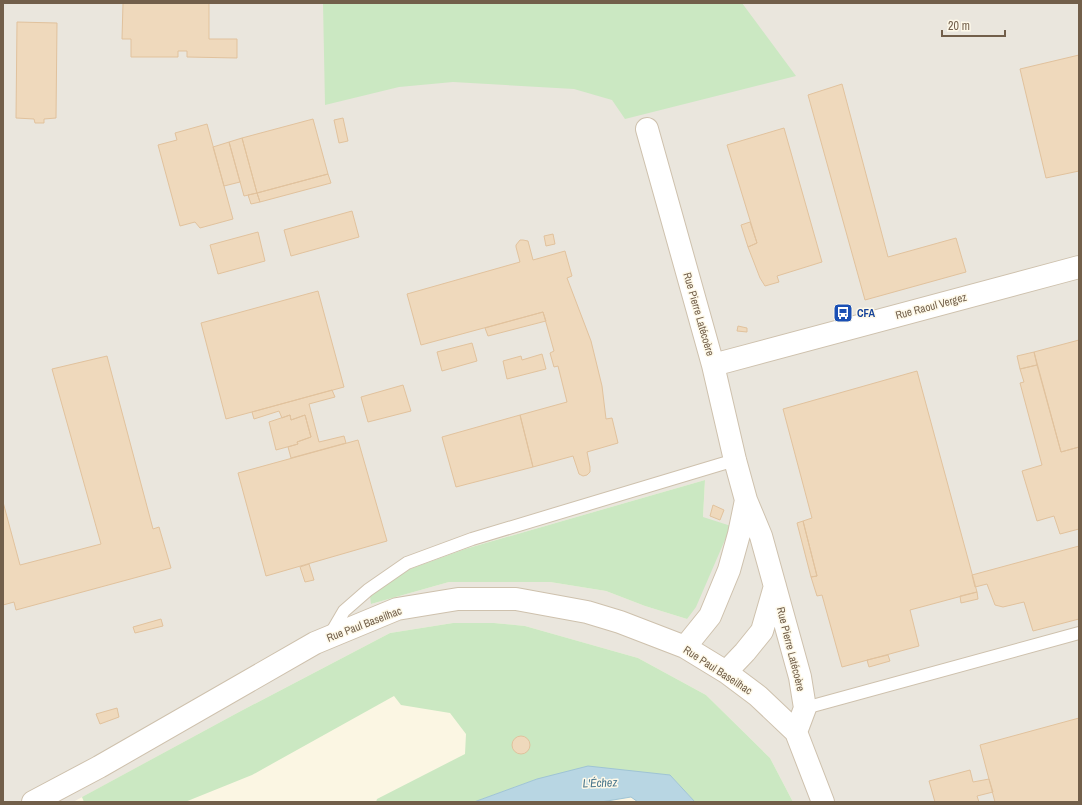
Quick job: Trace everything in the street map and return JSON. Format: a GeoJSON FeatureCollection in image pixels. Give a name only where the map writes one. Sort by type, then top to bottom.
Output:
{"type":"FeatureCollection","features":[{"type":"Feature","properties":{"kind":"street","name":"Rue Pierre Latécoère"},"geometry":{"type":"LineString","coordinates":[[647,129],[713,365],[746,500],[761,536],[800,677],[805,708],[796,732]]}},
{"type":"Feature","properties":{"kind":"street","name":"Rue Raoul Vergez"},"geometry":{"type":"LineString","coordinates":[[713,365],[1079,267]]}},
{"type":"Feature","properties":{"kind":"street","name":"Rue Pierre Latécoère"},"geometry":{"type":"LineString","coordinates":[[685,647],[710,616],[729,570],[739,534],[746,500]]}},
{"type":"Feature","properties":{"kind":"street","name":"Rue Pierre Latécoère"},"geometry":{"type":"LineString","coordinates":[[726,672],[762,631],[775,586]]}},
{"type":"Feature","properties":{"kind":"street","name":"Rue Paul Baseilhac"},"geometry":{"type":"LineString","coordinates":[[33,802],[99,767],[315,643],[397,609],[458,598],[516,598],[593,614],[620,622],[685,647],[726,672],[758,696],[796,732]]}},
{"type":"Feature","properties":{"kind":"street"},"geometry":{"type":"LineString","coordinates":[[796,732],[823,802]]}},
{"type":"Feature","properties":{"kind":"lane"},"geometry":{"type":"LineString","coordinates":[[328,638],[344,611],[368,590],[408,563],[472,539],[735,460]]}},
{"type":"Feature","properties":{"kind":"lane"},"geometry":{"type":"LineString","coordinates":[[805,708],[1079,633]]}},
{"type":"Feature","properties":{"kind":"shaded area"},"geometry":{"type":"Polygon","coordinates":[[[3,3],[1079,3],[1079,802],[793,802],[770,758],[706,695],[638,658],[525,626],[494,623],[453,623],[390,633],[239,712],[73,802],[3,802],[3,3]],[[705,480],[465,549],[410,569],[371,604],[449,582],[550,582],[606,591],[645,606],[687,619],[703,517],[705,480]]]}},
{"type":"Feature","properties":{"kind":"green space"},"geometry":{"type":"Polygon","coordinates":[[[323,3],[742,3],[796,76],[625,119],[612,100],[574,89],[453,82],[399,87],[325,105],[323,3]]]}},
{"type":"Feature","properties":{"kind":"green space"},"geometry":{"type":"Polygon","coordinates":[[[705,480],[703,517],[731,526],[696,607],[687,619],[645,606],[606,591],[550,582],[449,582],[371,604],[370,596],[381,587],[410,569],[465,549],[705,480]]]}},
{"type":"Feature","properties":{"kind":"green space"},"geometry":{"type":"Polygon","coordinates":[[[453,623],[494,623],[525,626],[638,658],[706,695],[770,758],[793,802],[695,802],[670,775],[537,779],[474,802],[376,802],[377,799],[465,754],[466,734],[450,713],[401,705],[394,696],[252,775],[185,802],[84,802],[82,797],[239,712],[390,633],[453,623]]]}},
{"type":"Feature","properties":{"kind":"water","name":"L'Échez"},"geometry":{"type":"Polygon","coordinates":[[[588,766],[670,775],[695,802],[638,802],[631,797],[601,802],[474,802],[537,779],[588,766]]]}},
{"type":"Feature","properties":{"kind":"building"},"geometry":{"type":"Polygon","coordinates":[[[123,3],[209,3],[209,39],[237,39],[237,58],[187,57],[187,51],[178,51],[178,57],[131,57],[131,39],[122,39],[123,3]]]}},
{"type":"Feature","properties":{"kind":"building"},"geometry":{"type":"Polygon","coordinates":[[[17,22],[57,23],[56,118],[44,119],[44,123],[35,123],[34,119],[16,118],[17,22]]]}},
{"type":"Feature","properties":{"kind":"building"},"geometry":{"type":"Polygon","coordinates":[[[1079,55],[1079,171],[1046,178],[1020,69],[1079,55]]]}},
{"type":"Feature","properties":{"kind":"building"},"geometry":{"type":"Polygon","coordinates":[[[842,84],[888,257],[956,238],[966,272],[865,300],[808,95],[842,84]]]}},
{"type":"Feature","properties":{"kind":"building"},"geometry":{"type":"Polygon","coordinates":[[[343,118],[348,141],[339,143],[334,120],[343,118]]]}},
{"type":"Feature","properties":{"kind":"building"},"geometry":{"type":"Polygon","coordinates":[[[313,119],[328,174],[257,193],[242,138],[313,119]]]}},
{"type":"Feature","properties":{"kind":"building"},"geometry":{"type":"Polygon","coordinates":[[[207,124],[233,219],[200,228],[195,222],[180,226],[158,145],[177,140],[175,133],[207,124]]]}},
{"type":"Feature","properties":{"kind":"building"},"geometry":{"type":"Polygon","coordinates":[[[784,128],[822,262],[777,276],[779,282],[765,286],[760,278],[748,247],[757,243],[727,145],[784,128]]]}},
{"type":"Feature","properties":{"kind":"building"},"geometry":{"type":"Polygon","coordinates":[[[242,138],[257,193],[244,196],[229,142],[242,138]]]}},
{"type":"Feature","properties":{"kind":"building"},"geometry":{"type":"Polygon","coordinates":[[[229,142],[240,182],[224,186],[213,147],[229,142]]]}},
{"type":"Feature","properties":{"kind":"building"},"geometry":{"type":"Polygon","coordinates":[[[328,174],[331,183],[260,202],[257,193],[328,174]]]}},
{"type":"Feature","properties":{"kind":"building"},"geometry":{"type":"Polygon","coordinates":[[[257,193],[260,202],[251,204],[248,195],[257,193]]]}},
{"type":"Feature","properties":{"kind":"building"},"geometry":{"type":"Polygon","coordinates":[[[352,211],[359,237],[291,256],[284,230],[352,211]]]}},
{"type":"Feature","properties":{"kind":"building"},"geometry":{"type":"Polygon","coordinates":[[[750,222],[757,243],[748,247],[741,225],[750,222]]]}},
{"type":"Feature","properties":{"kind":"building"},"geometry":{"type":"Polygon","coordinates":[[[258,232],[265,261],[218,274],[210,245],[258,232]]]}},
{"type":"Feature","properties":{"kind":"building"},"geometry":{"type":"Polygon","coordinates":[[[553,234],[555,244],[546,246],[544,236],[553,234]]]}},
{"type":"Feature","properties":{"kind":"building"},"geometry":{"type":"Polygon","coordinates":[[[520,240],[528,241],[533,260],[565,251],[572,276],[567,278],[591,341],[602,386],[606,419],[612,418],[618,443],[587,452],[590,472],[587,475],[583,476],[579,474],[573,456],[533,467],[520,415],[567,402],[558,366],[554,367],[550,353],[554,351],[543,312],[421,345],[407,294],[520,262],[516,245],[520,240]]]}},
{"type":"Feature","properties":{"kind":"building"},"geometry":{"type":"Polygon","coordinates":[[[318,291],[344,387],[226,419],[201,323],[318,291]]]}},
{"type":"Feature","properties":{"kind":"building"},"geometry":{"type":"Polygon","coordinates":[[[543,312],[546,321],[488,336],[485,328],[543,312]]]}},
{"type":"Feature","properties":{"kind":"building"},"geometry":{"type":"Polygon","coordinates":[[[738,326],[747,328],[747,332],[737,331],[738,326]]]}},
{"type":"Feature","properties":{"kind":"building"},"geometry":{"type":"Polygon","coordinates":[[[1079,340],[1079,447],[1061,452],[1034,352],[1079,340]]]}},
{"type":"Feature","properties":{"kind":"building"},"geometry":{"type":"Polygon","coordinates":[[[472,343],[477,361],[442,371],[437,352],[472,343]]]}},
{"type":"Feature","properties":{"kind":"building"},"geometry":{"type":"Polygon","coordinates":[[[1034,352],[1037,365],[1020,369],[1017,356],[1034,352]]]}},
{"type":"Feature","properties":{"kind":"building"},"geometry":{"type":"Polygon","coordinates":[[[542,354],[546,369],[507,379],[503,361],[521,356],[522,360],[542,354]]]}},
{"type":"Feature","properties":{"kind":"building"},"geometry":{"type":"Polygon","coordinates":[[[107,356],[153,529],[159,527],[171,568],[16,610],[14,602],[3,605],[3,502],[20,565],[101,544],[52,369],[107,356]]]}},
{"type":"Feature","properties":{"kind":"building"},"geometry":{"type":"Polygon","coordinates":[[[1037,365],[1061,452],[1079,447],[1079,529],[1060,534],[1054,516],[1037,521],[1022,471],[1042,465],[1020,383],[1024,382],[1020,369],[1037,365]]]}},
{"type":"Feature","properties":{"kind":"building"},"geometry":{"type":"Polygon","coordinates":[[[917,371],[977,592],[910,610],[919,646],[842,667],[822,595],[817,596],[811,577],[817,576],[803,521],[812,518],[783,409],[917,371]]]}},
{"type":"Feature","properties":{"kind":"building"},"geometry":{"type":"Polygon","coordinates":[[[403,385],[411,411],[368,422],[361,397],[403,385]]]}},
{"type":"Feature","properties":{"kind":"building"},"geometry":{"type":"Polygon","coordinates":[[[332,390],[335,397],[309,404],[319,442],[344,436],[346,443],[291,458],[288,447],[298,444],[297,442],[311,437],[305,415],[291,420],[290,415],[282,418],[279,411],[254,419],[252,412],[332,390]]]}},
{"type":"Feature","properties":{"kind":"building"},"geometry":{"type":"Polygon","coordinates":[[[290,415],[291,420],[305,415],[311,437],[297,442],[298,444],[276,450],[269,422],[290,415]]]}},
{"type":"Feature","properties":{"kind":"building"},"geometry":{"type":"Polygon","coordinates":[[[520,415],[533,467],[456,487],[442,437],[520,415]]]}},
{"type":"Feature","properties":{"kind":"building"},"geometry":{"type":"Polygon","coordinates":[[[358,440],[387,541],[266,576],[238,473],[358,440]]]}},
{"type":"Feature","properties":{"kind":"building"},"geometry":{"type":"Polygon","coordinates":[[[713,505],[724,510],[720,520],[710,516],[713,505]]]}},
{"type":"Feature","properties":{"kind":"building"},"geometry":{"type":"Polygon","coordinates":[[[803,521],[817,576],[811,577],[797,523],[803,521]]]}},
{"type":"Feature","properties":{"kind":"building"},"geometry":{"type":"Polygon","coordinates":[[[1079,546],[1079,619],[1033,631],[1024,602],[1003,607],[995,605],[987,584],[975,587],[972,575],[1079,546]]]}},
{"type":"Feature","properties":{"kind":"building"},"geometry":{"type":"Polygon","coordinates":[[[309,564],[314,580],[305,582],[300,567],[309,564]]]}},
{"type":"Feature","properties":{"kind":"building"},"geometry":{"type":"Polygon","coordinates":[[[977,592],[978,599],[961,603],[960,596],[977,592]]]}},
{"type":"Feature","properties":{"kind":"building"},"geometry":{"type":"Polygon","coordinates":[[[161,619],[163,626],[135,633],[133,627],[161,619]]]}},
{"type":"Feature","properties":{"kind":"building"},"geometry":{"type":"Polygon","coordinates":[[[888,655],[890,661],[869,667],[867,660],[888,655]]]}},
{"type":"Feature","properties":{"kind":"building"},"geometry":{"type":"Polygon","coordinates":[[[117,708],[119,717],[100,724],[96,714],[117,708]]]}},
{"type":"Feature","properties":{"kind":"building"},"geometry":{"type":"Polygon","coordinates":[[[1079,718],[1079,802],[995,802],[980,745],[1079,718]]]}},
{"type":"Feature","properties":{"kind":"building"},"geometry":{"type":"Polygon","coordinates":[[[521,736],[527,739],[530,745],[527,751],[521,754],[515,751],[512,745],[515,739],[521,736]]]}},
{"type":"Feature","properties":{"kind":"building"},"geometry":{"type":"Polygon","coordinates":[[[970,770],[973,782],[989,779],[993,792],[977,796],[979,802],[935,802],[929,781],[970,770]]]}},
{"type":"Feature","properties":{"kind":"place","name":"CFA"},"geometry":{"type":"Point","coordinates":[843,313]}}]}
